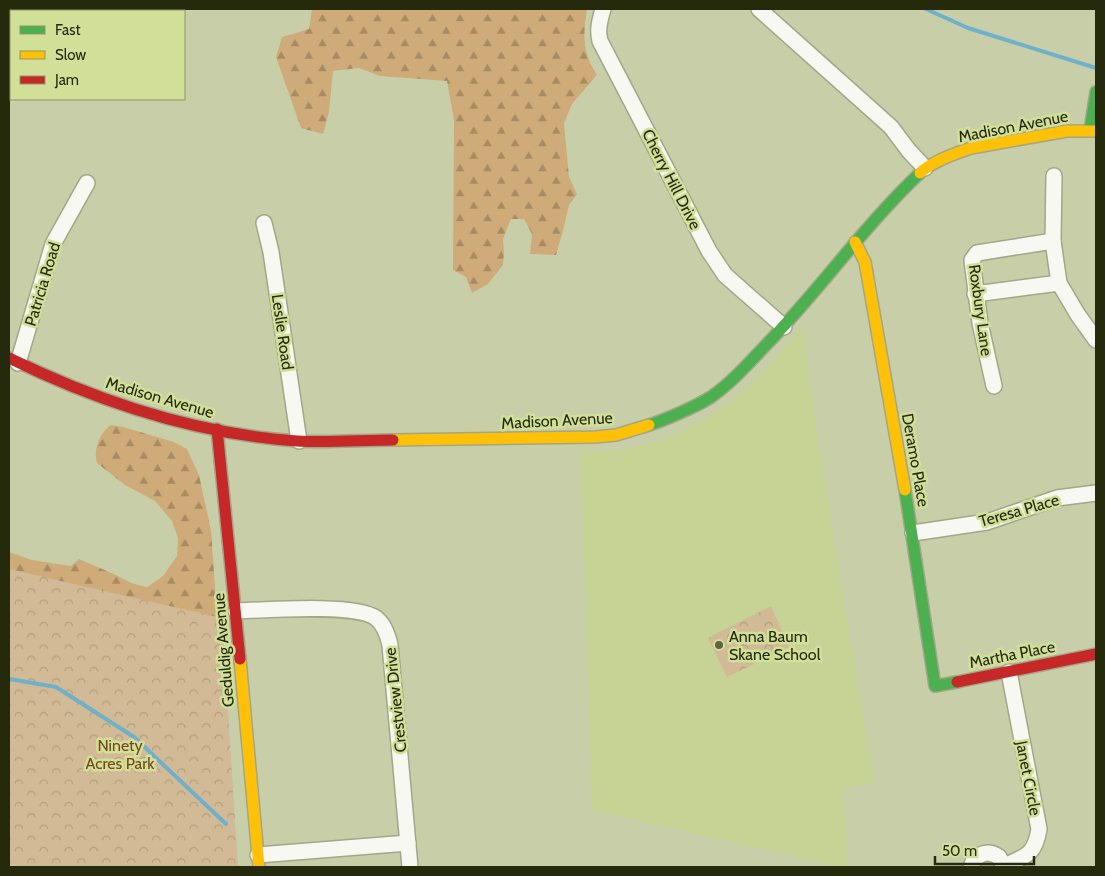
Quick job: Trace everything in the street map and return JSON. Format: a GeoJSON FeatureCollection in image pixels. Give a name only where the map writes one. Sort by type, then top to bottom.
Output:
{"type":"FeatureCollection","features":[{"type":"Feature","properties":{"kind":"main road"},"geometry":{"type":"LineString","coordinates":[[1093,130],[1096,92]]}},
{"type":"Feature","properties":{"kind":"main road","name":"Madison Avenue"},"geometry":{"type":"LineString","coordinates":[[13,360],[104,399],[159,416],[260,437],[299,441],[595,438],[616,434],[661,421],[711,397],[748,364],[784,327],[894,198],[925,168],[971,148],[1067,131],[1093,130]]}},
{"type":"Feature","properties":{"kind":"main road","name":"Deramo Place"},"geometry":{"type":"LineString","coordinates":[[855,242],[865,262],[912,533],[935,686]]}},
{"type":"Feature","properties":{"kind":"main road","name":"Geduldig Avenue"},"geometry":{"type":"LineString","coordinates":[[217,429],[236,611],[258,861]]}},
{"type":"Feature","properties":{"kind":"main road","name":"Martha Place"},"geometry":{"type":"LineString","coordinates":[[935,686],[1096,654]]}},
{"type":"Feature","properties":{"kind":"street","name":"Cherry Hill Drive"},"geometry":{"type":"LineString","coordinates":[[603,9],[598,33],[600,41],[709,251],[725,275],[784,327]]}},
{"type":"Feature","properties":{"kind":"street"},"geometry":{"type":"LineString","coordinates":[[759,9],[891,127],[925,168]]}},
{"type":"Feature","properties":{"kind":"street"},"geometry":{"type":"LineString","coordinates":[[1054,176],[1053,241],[1059,283],[1096,340]]}},
{"type":"Feature","properties":{"kind":"street","name":"Patricia Road"},"geometry":{"type":"LineString","coordinates":[[13,360],[53,244],[87,183]]}},
{"type":"Feature","properties":{"kind":"street","name":"Leslie Road"},"geometry":{"type":"LineString","coordinates":[[264,223],[271,252],[299,441]]}},
{"type":"Feature","properties":{"kind":"street","name":"Roxbury Lane"},"geometry":{"type":"LineString","coordinates":[[994,386],[980,323],[972,260],[977,252],[1053,241]]}},
{"type":"Feature","properties":{"kind":"street"},"geometry":{"type":"LineString","coordinates":[[975,294],[1059,283]]}},
{"type":"Feature","properties":{"kind":"street","name":"Teresa Place"},"geometry":{"type":"LineString","coordinates":[[912,533],[986,522],[1057,498],[1096,493]]}},
{"type":"Feature","properties":{"kind":"street","name":"Crestview Drive"},"geometry":{"type":"LineString","coordinates":[[236,611],[341,609],[368,614],[378,619],[383,626],[390,645],[410,867]]}},
{"type":"Feature","properties":{"kind":"street","name":"Janet Circle"},"geometry":{"type":"LineString","coordinates":[[971,867],[975,858],[984,853],[999,857],[1004,866],[1028,856],[1038,841],[1039,829],[1009,672]]}},
{"type":"Feature","properties":{"kind":"street"},"geometry":{"type":"LineString","coordinates":[[258,861],[408,842]]}},
{"type":"Feature","properties":{"kind":"shaded area","name":"Anna Baum Skane School"},"geometry":{"type":"Polygon","coordinates":[[[802,326],[821,458],[874,783],[842,788],[848,867],[841,867],[592,810],[581,450],[607,452],[628,449],[668,438],[698,424],[741,394],[764,371],[802,326]]]}},
{"type":"Feature","properties":{"kind":"green space"},"geometry":{"type":"Polygon","coordinates":[[[312,9],[587,9],[585,27],[586,51],[597,75],[572,104],[564,123],[569,177],[577,194],[569,205],[556,255],[530,254],[532,234],[524,219],[511,219],[503,239],[503,265],[488,284],[472,293],[466,277],[453,270],[454,120],[447,81],[380,76],[359,68],[333,71],[329,112],[323,134],[301,128],[276,57],[282,37],[309,29],[312,9]]]}},
{"type":"Feature","properties":{"kind":"green space","name":"Ninety Acres Park"},"geometry":{"type":"Polygon","coordinates":[[[111,425],[174,442],[187,449],[199,475],[211,530],[235,867],[9,867],[9,552],[32,560],[71,566],[79,559],[131,583],[147,587],[163,576],[177,556],[178,538],[172,521],[155,501],[125,485],[97,463],[98,442],[103,432],[111,425]]]}},
{"type":"Feature","properties":{"kind":"green space","name":"Ninety Acres Park"},"geometry":{"type":"Polygon","coordinates":[[[9,569],[222,618],[238,867],[9,867],[9,569]]]}},
{"type":"Feature","properties":{"kind":"green space"},"geometry":{"type":"Polygon","coordinates":[[[771,606],[789,647],[727,677],[708,638],[771,606]]]}},
{"type":"Feature","properties":{"kind":"waterway"},"geometry":{"type":"LineString","coordinates":[[926,9],[968,28],[1096,68]]}},
{"type":"Feature","properties":{"kind":"waterway"},"geometry":{"type":"LineString","coordinates":[[9,679],[56,687],[134,737],[226,824]]}},
{"type":"Feature","properties":{"kind":"traffic: fast"},"geometry":{"type":"LineString","coordinates":[[1090,130],[1096,92]]}},
{"type":"Feature","properties":{"kind":"traffic: fast"},"geometry":{"type":"LineString","coordinates":[[649,425],[705,401],[732,380],[804,304],[879,215],[920,173]]}},
{"type":"Feature","properties":{"kind":"traffic: fast"},"geometry":{"type":"LineString","coordinates":[[905,490],[935,686],[957,682]]}},
{"type":"Feature","properties":{"kind":"traffic: slow"},"geometry":{"type":"LineString","coordinates":[[920,173],[937,161],[971,148],[1067,131],[1096,131]]}},
{"type":"Feature","properties":{"kind":"traffic: slow"},"geometry":{"type":"LineString","coordinates":[[855,242],[865,262],[905,490]]}},
{"type":"Feature","properties":{"kind":"traffic: slow"},"geometry":{"type":"LineString","coordinates":[[393,440],[595,437],[616,435],[649,425]]}},
{"type":"Feature","properties":{"kind":"traffic: slow"},"geometry":{"type":"LineString","coordinates":[[240,659],[259,867]]}},
{"type":"Feature","properties":{"kind":"traffic: jam"},"geometry":{"type":"LineString","coordinates":[[9,358],[78,389],[113,402],[186,423],[222,431],[297,441],[393,440]]}},
{"type":"Feature","properties":{"kind":"traffic: jam"},"geometry":{"type":"LineString","coordinates":[[217,429],[240,659]]}},
{"type":"Feature","properties":{"kind":"traffic: jam"},"geometry":{"type":"LineString","coordinates":[[957,682],[1096,654]]}},
{"type":"Feature","properties":{"kind":"place","name":"Anna Baum Skane School"},"geometry":{"type":"Point","coordinates":[719,645]}}]}
